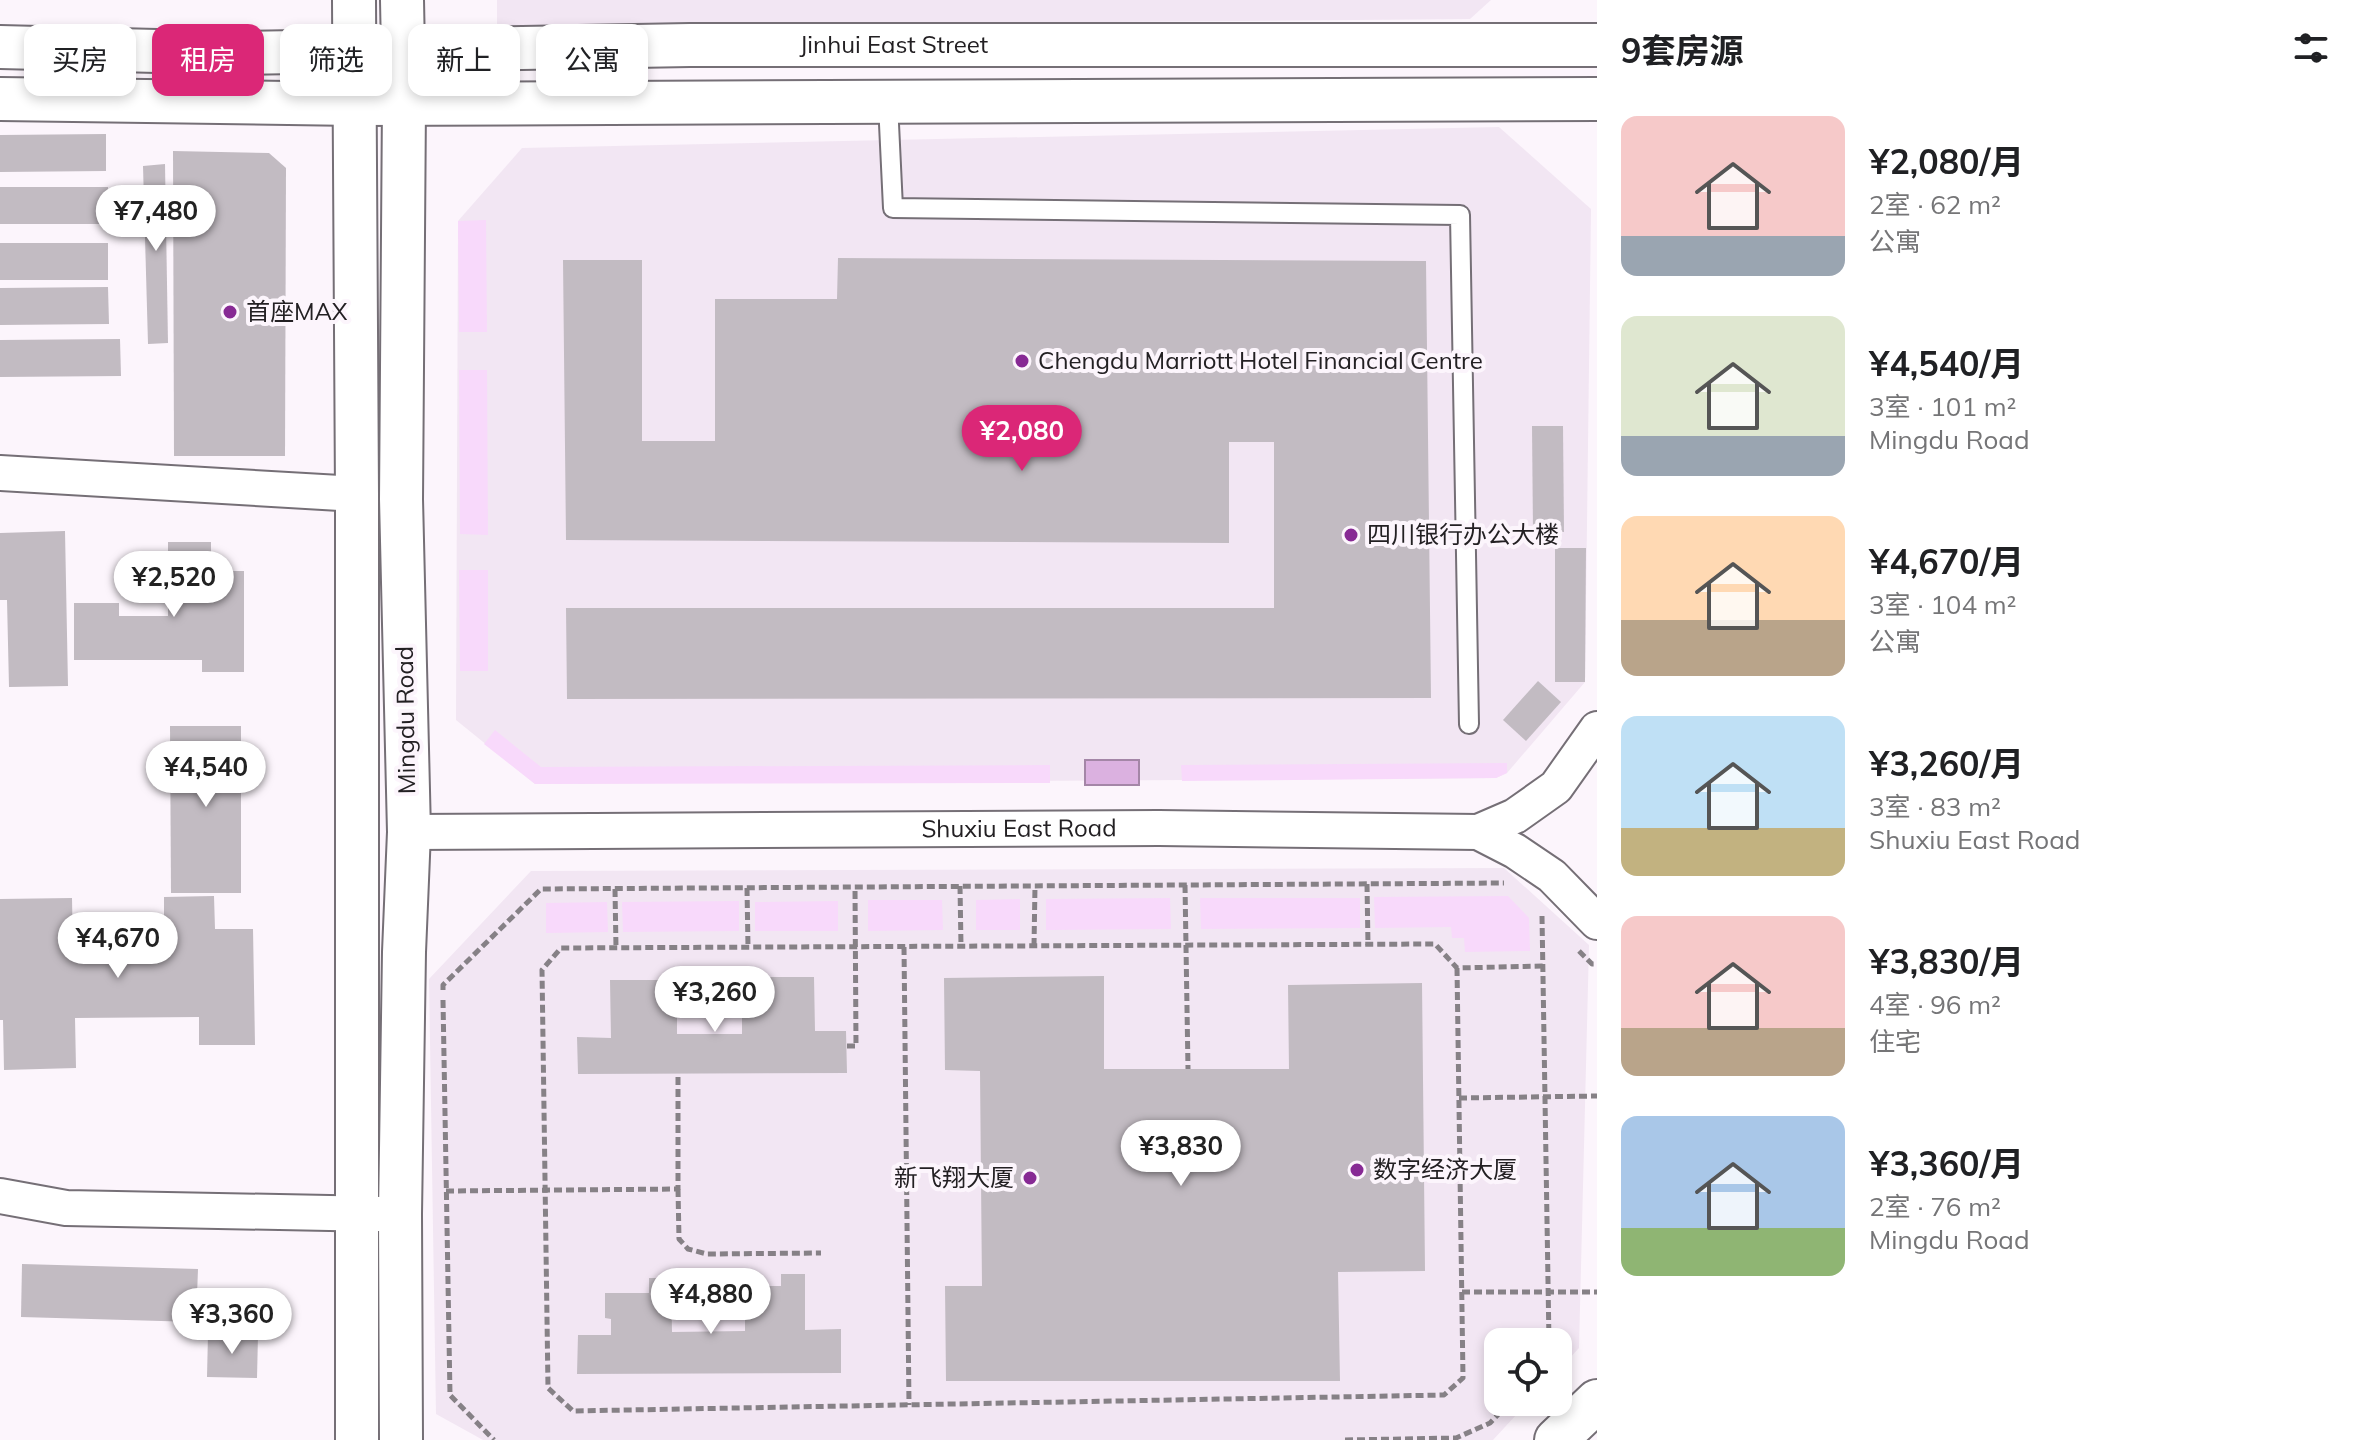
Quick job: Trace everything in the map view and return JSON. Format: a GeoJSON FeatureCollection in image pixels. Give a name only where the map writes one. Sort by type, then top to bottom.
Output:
{"type":"FeatureCollection","features":[{"type":"Feature","properties":{"kind":"street"},"geometry":{"type":"LineString","coordinates":[[354,0],[354,24]]}},
{"type":"Feature","properties":{"kind":"street","name":"Mingdu Road"},"geometry":{"type":"LineString","coordinates":[[401,1440],[400,1214],[409,832],[401,499],[402,0]]}},
{"type":"Feature","properties":{"kind":"street","name":"Jinhui East Street"},"geometry":{"type":"LineString","coordinates":[[392,50],[690,45],[1597,45]]}},
{"type":"Feature","properties":{"kind":"street","name":"Jinhui East Street"},"geometry":{"type":"LineString","coordinates":[[0,47],[280,52]]}},
{"type":"Feature","properties":{"kind":"street"},"geometry":{"type":"LineString","coordinates":[[356,96],[357,1440]]}},
{"type":"Feature","properties":{"kind":"street"},"geometry":{"type":"LineString","coordinates":[[0,99],[356,104],[1597,99]]}},
{"type":"Feature","properties":{"kind":"street"},"geometry":{"type":"LineString","coordinates":[[0,473],[357,494]]}},
{"type":"Feature","properties":{"kind":"street"},"geometry":{"type":"LineString","coordinates":[[1478,832],[1515,816],[1556,787],[1597,729]]}},
{"type":"Feature","properties":{"kind":"street","name":"Shuxiu East Road"},"geometry":{"type":"LineString","coordinates":[[409,832],[1159,828],[1478,832],[1515,851],[1552,876],[1585,934]]}},
{"type":"Feature","properties":{"kind":"street"},"geometry":{"type":"LineString","coordinates":[[0,1196],[66,1208],[400,1214]]}},
{"type":"Feature","properties":{"kind":"street"},"geometry":{"type":"LineString","coordinates":[[1556,1440],[1597,1401]]}},
{"type":"Feature","properties":{"kind":"lane"},"geometry":{"type":"LineString","coordinates":[[888,103],[893,208],[1460,215],[1469,724]]}},
{"type":"Feature","properties":{"kind":"path"},"geometry":{"type":"LineString","coordinates":[[494,1440],[450,1395],[443,985],[541,889],[1507,883]]}},
{"type":"Feature","properties":{"kind":"path"},"geometry":{"type":"LineString","coordinates":[[1367,884],[1368,945]]}},
{"type":"Feature","properties":{"kind":"path"},"geometry":{"type":"LineString","coordinates":[[1185,885],[1188,1069]]}},
{"type":"Feature","properties":{"kind":"path"},"geometry":{"type":"LineString","coordinates":[[960,886],[961,946]]}},
{"type":"Feature","properties":{"kind":"path"},"geometry":{"type":"LineString","coordinates":[[1034,946],[1035,886]]}},
{"type":"Feature","properties":{"kind":"path"},"geometry":{"type":"LineString","coordinates":[[847,1046],[856,1046],[855,887]]}},
{"type":"Feature","properties":{"kind":"path"},"geometry":{"type":"LineString","coordinates":[[747,888],[748,947]]}},
{"type":"Feature","properties":{"kind":"path"},"geometry":{"type":"LineString","coordinates":[[615,889],[616,948]]}},
{"type":"Feature","properties":{"kind":"path"},"geometry":{"type":"LineString","coordinates":[[1534,908],[1552,926]]}},
{"type":"Feature","properties":{"kind":"path"},"geometry":{"type":"LineString","coordinates":[[1542,916],[1549,1328]]}},
{"type":"Feature","properties":{"kind":"path"},"geometry":{"type":"LineString","coordinates":[[1585,934],[1592,964],[1597,964]]}},
{"type":"Feature","properties":{"kind":"path"},"geometry":{"type":"LineString","coordinates":[[1435,944],[1457,968],[1463,1378],[1444,1395],[573,1411],[548,1388],[542,970],[561,948],[1368,945],[1435,944]]}},
{"type":"Feature","properties":{"kind":"path"},"geometry":{"type":"LineString","coordinates":[[904,947],[909,1405]]}},
{"type":"Feature","properties":{"kind":"path"},"geometry":{"type":"LineString","coordinates":[[1457,968],[1543,966]]}},
{"type":"Feature","properties":{"kind":"path"},"geometry":{"type":"LineString","coordinates":[[678,1074],[679,1239],[688,1249],[707,1254],[821,1253]]}},
{"type":"Feature","properties":{"kind":"path"},"geometry":{"type":"LineString","coordinates":[[1459,1098],[1597,1096]]}},
{"type":"Feature","properties":{"kind":"path"},"geometry":{"type":"LineString","coordinates":[[446,1191],[678,1189]]}},
{"type":"Feature","properties":{"kind":"path"},"geometry":{"type":"LineString","coordinates":[[1462,1292],[1597,1292]]}},
{"type":"Feature","properties":{"kind":"path"},"geometry":{"type":"LineString","coordinates":[[1345,1440],[1456,1438],[1490,1423],[1497,1416]]}},
{"type":"Feature","properties":{"kind":"shaded area"},"geometry":{"type":"Polygon","coordinates":[[[497,0],[1491,0],[1470,19],[536,24],[536,27],[520,27],[520,24],[497,24],[497,0]]]}},
{"type":"Feature","properties":{"kind":"shaded area"},"geometry":{"type":"Polygon","coordinates":[[[1499,127],[1591,209],[1585,682],[1507,773],[1496,778],[535,784],[456,720],[458,221],[522,148],[1499,127]]]}},
{"type":"Feature","properties":{"kind":"shaded area"},"geometry":{"type":"Polygon","coordinates":[[[486,220],[487,332],[459,332],[458,221],[486,220]]]}},
{"type":"Feature","properties":{"kind":"shaded area"},"geometry":{"type":"Polygon","coordinates":[[[459,370],[487,370],[488,535],[460,534],[459,370]]]}},
{"type":"Feature","properties":{"kind":"shaded area"},"geometry":{"type":"Polygon","coordinates":[[[459,570],[488,570],[488,671],[460,671],[459,570]]]}},
{"type":"Feature","properties":{"kind":"shaded area"},"geometry":{"type":"Polygon","coordinates":[[[495,730],[541,767],[1050,765],[1050,783],[535,784],[484,744],[495,730]]]}},
{"type":"Feature","properties":{"kind":"shaded area"},"geometry":{"type":"Polygon","coordinates":[[[1085,760],[1139,760],[1139,785],[1085,785],[1085,760]]]}},
{"type":"Feature","properties":{"kind":"shaded area"},"geometry":{"type":"Polygon","coordinates":[[[1507,763],[1507,773],[1496,778],[1182,781],[1181,765],[1507,763]]]}},
{"type":"Feature","properties":{"kind":"shaded area"},"geometry":{"type":"Polygon","coordinates":[[[1504,868],[1589,945],[1579,1348],[1572,1356],[1572,1328],[1484,1328],[1484,1416],[1515,1416],[1493,1440],[483,1440],[436,1414],[429,979],[531,871],[1504,868]]]}},
{"type":"Feature","properties":{"kind":"shaded area"},"geometry":{"type":"Polygon","coordinates":[[[1508,896],[1529,918],[1530,951],[1465,952],[1464,938],[1452,938],[1451,927],[1375,928],[1374,897],[1508,896]]]}},
{"type":"Feature","properties":{"kind":"shaded area"},"geometry":{"type":"Polygon","coordinates":[[[1170,898],[1171,929],[1046,930],[1046,899],[1170,898]]]}},
{"type":"Feature","properties":{"kind":"shaded area"},"geometry":{"type":"Polygon","coordinates":[[[1200,898],[1360,898],[1360,928],[1201,929],[1200,898]]]}},
{"type":"Feature","properties":{"kind":"shaded area"},"geometry":{"type":"Polygon","coordinates":[[[1020,899],[1020,930],[976,930],[976,900],[1020,899]]]}},
{"type":"Feature","properties":{"kind":"shaded area"},"geometry":{"type":"Polygon","coordinates":[[[868,900],[942,900],[943,930],[868,931],[868,900]]]}},
{"type":"Feature","properties":{"kind":"shaded area"},"geometry":{"type":"Polygon","coordinates":[[[739,901],[739,931],[623,932],[622,902],[739,901]]]}},
{"type":"Feature","properties":{"kind":"shaded area"},"geometry":{"type":"Polygon","coordinates":[[[838,901],[838,931],[755,931],[755,902],[838,901]]]}},
{"type":"Feature","properties":{"kind":"shaded area"},"geometry":{"type":"Polygon","coordinates":[[[607,902],[608,932],[546,933],[546,903],[607,902]]]}},
{"type":"Feature","properties":{"kind":"building"},"geometry":{"type":"Polygon","coordinates":[[[106,134],[106,171],[0,172],[0,135],[106,134]]]}},
{"type":"Feature","properties":{"kind":"building","name":"首座MAX"},"geometry":{"type":"Polygon","coordinates":[[[173,151],[269,153],[286,168],[285,456],[174,456],[173,151]]]}},
{"type":"Feature","properties":{"kind":"building"},"geometry":{"type":"Polygon","coordinates":[[[165,164],[168,343],[148,344],[143,166],[165,164]]]}},
{"type":"Feature","properties":{"kind":"building"},"geometry":{"type":"Polygon","coordinates":[[[0,187],[108,187],[108,224],[0,224],[0,187]]]}},
{"type":"Feature","properties":{"kind":"building"},"geometry":{"type":"Polygon","coordinates":[[[0,243],[108,243],[108,280],[0,280],[0,243]]]}},
{"type":"Feature","properties":{"kind":"building"},"geometry":{"type":"Polygon","coordinates":[[[838,258],[1426,261],[1431,698],[567,699],[566,608],[1274,608],[1274,442],[1229,442],[1229,543],[566,540],[563,260],[642,260],[642,441],[715,441],[715,299],[837,299],[838,258]]]}},
{"type":"Feature","properties":{"kind":"building"},"geometry":{"type":"Polygon","coordinates":[[[108,287],[109,324],[0,325],[0,288],[108,287]]]}},
{"type":"Feature","properties":{"kind":"building"},"geometry":{"type":"Polygon","coordinates":[[[120,339],[121,376],[0,377],[0,340],[120,339]]]}},
{"type":"Feature","properties":{"kind":"building"},"geometry":{"type":"Polygon","coordinates":[[[1532,426],[1563,426],[1564,532],[1533,532],[1532,426]]]}},
{"type":"Feature","properties":{"kind":"building"},"geometry":{"type":"Polygon","coordinates":[[[65,531],[68,686],[9,687],[7,600],[0,600],[0,533],[65,531]]]}},
{"type":"Feature","properties":{"kind":"building"},"geometry":{"type":"Polygon","coordinates":[[[168,542],[211,542],[211,571],[244,571],[244,672],[202,672],[202,660],[74,660],[74,603],[119,603],[119,616],[168,616],[168,542]]]}},
{"type":"Feature","properties":{"kind":"building"},"geometry":{"type":"Polygon","coordinates":[[[1555,548],[1586,548],[1585,682],[1555,682],[1555,548]]]}},
{"type":"Feature","properties":{"kind":"building"},"geometry":{"type":"Polygon","coordinates":[[[1538,681],[1561,702],[1526,741],[1503,720],[1538,681]]]}},
{"type":"Feature","properties":{"kind":"building"},"geometry":{"type":"Polygon","coordinates":[[[170,726],[241,726],[241,893],[171,893],[170,726]]]}},
{"type":"Feature","properties":{"kind":"building"},"geometry":{"type":"Polygon","coordinates":[[[214,896],[215,929],[253,929],[255,1045],[199,1045],[199,1017],[75,1018],[76,1068],[4,1070],[3,1020],[0,1020],[0,899],[72,898],[73,953],[164,952],[164,897],[214,896]]]}},
{"type":"Feature","properties":{"kind":"building"},"geometry":{"type":"Polygon","coordinates":[[[1104,976],[1104,1069],[1289,1069],[1288,985],[1422,983],[1425,1271],[1338,1272],[1340,1381],[946,1381],[945,1286],[982,1286],[980,1071],[945,1070],[944,978],[1104,976]]]}},
{"type":"Feature","properties":{"kind":"building"},"geometry":{"type":"Polygon","coordinates":[[[742,977],[814,977],[815,1031],[846,1031],[847,1073],[578,1074],[577,1037],[611,1038],[610,980],[677,980],[677,1034],[742,1034],[742,977]]]}},
{"type":"Feature","properties":{"kind":"building"},"geometry":{"type":"Polygon","coordinates":[[[22,1264],[198,1269],[196,1322],[21,1317],[22,1264]]]}},
{"type":"Feature","properties":{"kind":"building"},"geometry":{"type":"Polygon","coordinates":[[[781,1274],[805,1274],[805,1330],[841,1329],[841,1373],[577,1374],[578,1335],[611,1335],[611,1319],[605,1318],[605,1293],[649,1293],[649,1278],[671,1278],[672,1332],[745,1331],[745,1319],[737,1319],[737,1286],[781,1286],[781,1274]]]}},
{"type":"Feature","properties":{"kind":"building"},"geometry":{"type":"Polygon","coordinates":[[[208,1334],[258,1335],[257,1378],[207,1377],[208,1334]]]}},
{"type":"Feature","properties":{"kind":"place","name":"首座MAX"},"geometry":{"type":"Point","coordinates":[230,312]}},
{"type":"Feature","properties":{"kind":"place","name":"Chengdu Marriott Hotel Financial Centre"},"geometry":{"type":"Point","coordinates":[1022,361]}},
{"type":"Feature","properties":{"kind":"place","name":"四川银行办公大楼"},"geometry":{"type":"Point","coordinates":[1351,535]}},
{"type":"Feature","properties":{"kind":"place","name":"数字经济大厦"},"geometry":{"type":"Point","coordinates":[1357,1170]}},
{"type":"Feature","properties":{"kind":"place","name":"新飞翔大厦"},"geometry":{"type":"Point","coordinates":[1030,1178]}}]}
